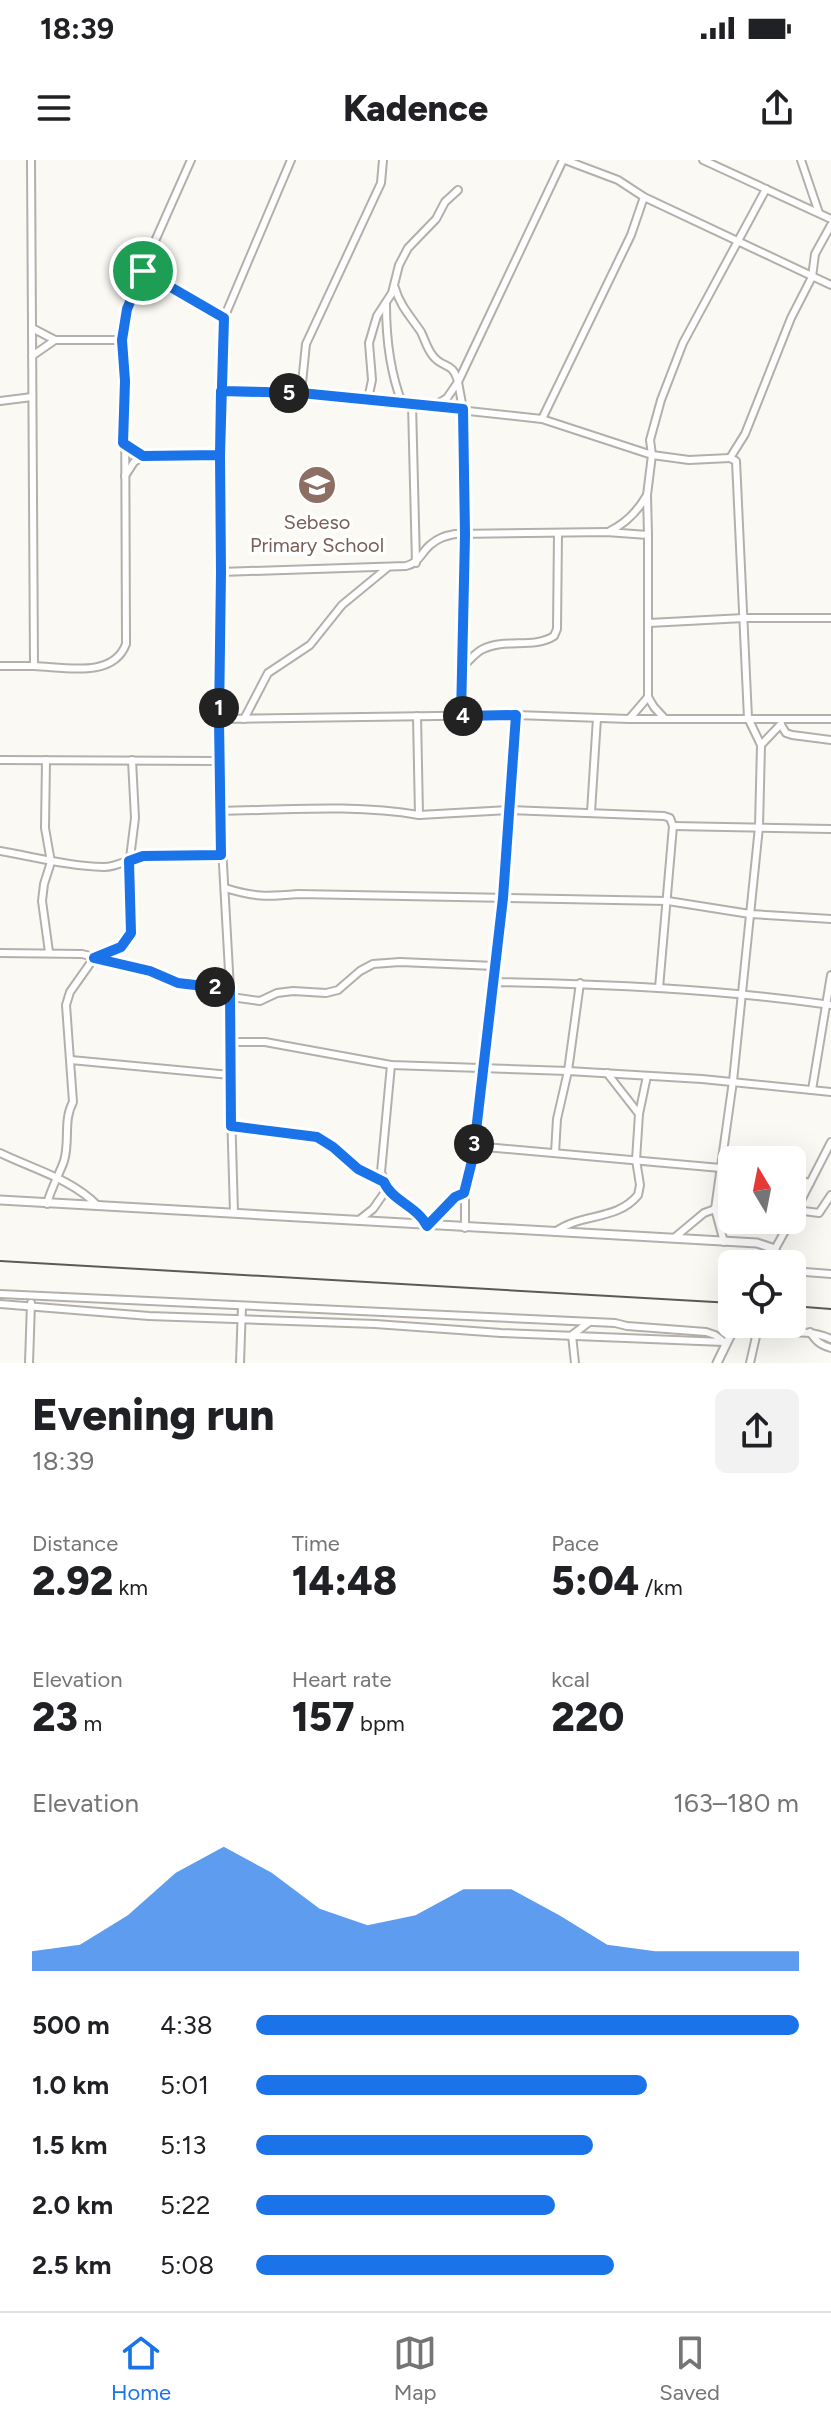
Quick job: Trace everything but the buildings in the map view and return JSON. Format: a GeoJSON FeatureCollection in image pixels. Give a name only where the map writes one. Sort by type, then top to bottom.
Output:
{"type":"FeatureCollection","features":[{"type":"Feature","properties":{"kind":"street"},"geometry":{"type":"LineString","coordinates":[[31,160],[34,666]]}},
{"type":"Feature","properties":{"kind":"street"},"geometry":{"type":"LineString","coordinates":[[234,1213],[231,997],[221,855],[219,761],[220,455],[224,318],[291,160]]}},
{"type":"Feature","properties":{"kind":"street"},"geometry":{"type":"LineString","coordinates":[[301,393],[306,344],[381,183],[383,160]]}},
{"type":"Feature","properties":{"kind":"street"},"geometry":{"type":"LineString","coordinates":[[434,406],[447,398],[458,382],[564,160],[618,180],[644,197],[831,285]]}},
{"type":"Feature","properties":{"kind":"street"},"geometry":{"type":"LineString","coordinates":[[705,160],[831,222],[815,254],[812,277],[791,318],[745,434],[730,458]]}},
{"type":"Feature","properties":{"kind":"street"},"geometry":{"type":"LineString","coordinates":[[801,160],[819,214]]}},
{"type":"Feature","properties":{"kind":"street"},"geometry":{"type":"LineString","coordinates":[[0,666],[100,667],[110,664],[122,654],[126,644],[125,381],[122,340],[127,309],[189,161]]}},
{"type":"Feature","properties":{"kind":"street"},"geometry":{"type":"LineString","coordinates":[[629,719],[648,697],[647,495],[652,455],[650,435],[683,343],[766,189]]}},
{"type":"Feature","properties":{"kind":"street"},"geometry":{"type":"LineString","coordinates":[[368,399],[372,380],[369,343],[377,316],[387,302],[408,248],[458,190]]}},
{"type":"Feature","properties":{"kind":"street"},"geometry":{"type":"LineString","coordinates":[[542,419],[631,235],[644,197]]}},
{"type":"Feature","properties":{"kind":"street"},"geometry":{"type":"LineString","coordinates":[[143,271],[224,318]]}},
{"type":"Feature","properties":{"kind":"street"},"geometry":{"type":"LineString","coordinates":[[394,286],[399,302],[434,357],[454,370],[463,409],[465,535],[461,716]]}},
{"type":"Feature","properties":{"kind":"street"},"geometry":{"type":"LineString","coordinates":[[387,302],[388,345],[402,403]]}},
{"type":"Feature","properties":{"kind":"street"},"geometry":{"type":"LineString","coordinates":[[32,328],[55,340],[122,340]]}},
{"type":"Feature","properties":{"kind":"street"},"geometry":{"type":"LineString","coordinates":[[31,357],[55,340]]}},
{"type":"Feature","properties":{"kind":"street"},"geometry":{"type":"LineString","coordinates":[[221,391],[301,393],[542,419],[652,455],[689,460],[730,458],[736,461],[748,718],[761,745],[759,827],[724,1146]]}},
{"type":"Feature","properties":{"kind":"street"},"geometry":{"type":"LineString","coordinates":[[0,401],[32,397]]}},
{"type":"Feature","properties":{"kind":"street"},"geometry":{"type":"LineString","coordinates":[[412,404],[416,563]]}},
{"type":"Feature","properties":{"kind":"street"},"geometry":{"type":"LineString","coordinates":[[123,443],[143,456]]}},
{"type":"Feature","properties":{"kind":"street"},"geometry":{"type":"LineString","coordinates":[[125,476],[134,462],[143,456],[220,455]]}},
{"type":"Feature","properties":{"kind":"street"},"geometry":{"type":"LineString","coordinates":[[606,532],[633,515],[647,495]]}},
{"type":"Feature","properties":{"kind":"street"},"geometry":{"type":"LineString","coordinates":[[221,572],[406,566],[416,563],[432,543],[442,537],[465,535],[606,532],[648,535]]}},
{"type":"Feature","properties":{"kind":"street"},"geometry":{"type":"LineString","coordinates":[[463,666],[480,650],[489,647],[543,641],[554,636],[557,629],[558,533]]}},
{"type":"Feature","properties":{"kind":"street"},"geometry":{"type":"LineString","coordinates":[[244,719],[268,673],[310,645],[342,605],[388,567]]}},
{"type":"Feature","properties":{"kind":"street"},"geometry":{"type":"LineString","coordinates":[[649,623],[831,618]]}},
{"type":"Feature","properties":{"kind":"street"},"geometry":{"type":"LineString","coordinates":[[648,697],[665,719]]}},
{"type":"Feature","properties":{"kind":"street"},"geometry":{"type":"LineString","coordinates":[[219,719],[516,715],[629,719],[748,718],[781,722],[831,719]]}},
{"type":"Feature","properties":{"kind":"street"},"geometry":{"type":"LineString","coordinates":[[465,1228],[464,1193],[474,1146],[503,898],[516,715]]}},
{"type":"Feature","properties":{"kind":"street"},"geometry":{"type":"LineString","coordinates":[[417,716],[419,815]]}},
{"type":"Feature","properties":{"kind":"street"},"geometry":{"type":"LineString","coordinates":[[591,812],[597,718]]}},
{"type":"Feature","properties":{"kind":"street"},"geometry":{"type":"LineString","coordinates":[[781,722],[786,733],[831,740]]}},
{"type":"Feature","properties":{"kind":"street"},"geometry":{"type":"LineString","coordinates":[[761,745],[781,722]]}},
{"type":"Feature","properties":{"kind":"street"},"geometry":{"type":"LineString","coordinates":[[0,760],[219,761]]}},
{"type":"Feature","properties":{"kind":"street"},"geometry":{"type":"LineString","coordinates":[[46,760],[45,828],[51,862],[42,901],[49,952]]}},
{"type":"Feature","properties":{"kind":"street"},"geometry":{"type":"LineString","coordinates":[[47,1204],[64,1160],[67,1117],[73,1102],[66,1005],[70,992],[94,958],[121,947],[131,933],[129,861],[135,830],[132,760]]}},
{"type":"Feature","properties":{"kind":"street"},"geometry":{"type":"LineString","coordinates":[[220,811],[340,808],[419,815],[509,810],[670,818],[673,826],[659,988]]}},
{"type":"Feature","properties":{"kind":"street"},"geometry":{"type":"LineString","coordinates":[[673,826],[831,829]]}},
{"type":"Feature","properties":{"kind":"street"},"geometry":{"type":"LineString","coordinates":[[0,851],[51,862],[106,867],[143,856],[221,855]]}},
{"type":"Feature","properties":{"kind":"street"},"geometry":{"type":"LineString","coordinates":[[225,888],[258,897],[298,894],[668,901],[750,914],[831,919]]}},
{"type":"Feature","properties":{"kind":"street"},"geometry":{"type":"LineString","coordinates":[[0,953],[82,954],[150,971],[178,983],[230,989]]}},
{"type":"Feature","properties":{"kind":"street"},"geometry":{"type":"LineString","coordinates":[[231,997],[260,1001],[277,993],[293,991],[326,993],[338,990],[373,964],[400,962],[495,966]]}},
{"type":"Feature","properties":{"kind":"street"},"geometry":{"type":"LineString","coordinates":[[812,1090],[831,975]]}},
{"type":"Feature","properties":{"kind":"street"},"geometry":{"type":"LineString","coordinates":[[494,982],[659,988],[743,994],[828,1005]]}},
{"type":"Feature","properties":{"kind":"street"},"geometry":{"type":"LineString","coordinates":[[555,1153],[557,1119],[568,1071],[580,983]]}},
{"type":"Feature","properties":{"kind":"street"},"geometry":{"type":"LineString","coordinates":[[230,1042],[265,1042],[391,1065],[607,1073],[733,1081],[831,1092]]}},
{"type":"Feature","properties":{"kind":"street"},"geometry":{"type":"LineString","coordinates":[[71,1060],[230,1075]]}},
{"type":"Feature","properties":{"kind":"street"},"geometry":{"type":"LineString","coordinates":[[357,1221],[373,1209],[385,1185],[381,1172],[391,1065]]}},
{"type":"Feature","properties":{"kind":"street"},"geometry":{"type":"LineString","coordinates":[[607,1073],[639,1114]]}},
{"type":"Feature","properties":{"kind":"street"},"geometry":{"type":"LineString","coordinates":[[555,1232],[575,1221],[614,1213],[638,1195],[640,1185],[636,1160],[639,1114],[647,1076]]}},
{"type":"Feature","properties":{"kind":"street"},"geometry":{"type":"LineString","coordinates":[[231,1126],[317,1137],[358,1169],[385,1185],[417,1212],[427,1226]]}},
{"type":"Feature","properties":{"kind":"street"},"geometry":{"type":"LineString","coordinates":[[806,1191],[831,1142]]}},
{"type":"Feature","properties":{"kind":"street"},"geometry":{"type":"LineString","coordinates":[[474,1146],[718,1167]]}},
{"type":"Feature","properties":{"kind":"street"},"geometry":{"type":"LineString","coordinates":[[0,1153],[56,1177],[85,1194],[98,1206]]}},
{"type":"Feature","properties":{"kind":"street"},"geometry":{"type":"LineString","coordinates":[[806,1182],[810,1183]]}},
{"type":"Feature","properties":{"kind":"street"},"geometry":{"type":"LineString","coordinates":[[718,1188],[715,1209],[724,1242]]}},
{"type":"Feature","properties":{"kind":"street"},"geometry":{"type":"LineString","coordinates":[[427,1226],[455,1197],[464,1193]]}},
{"type":"Feature","properties":{"kind":"street"},"geometry":{"type":"LineString","coordinates":[[806,1211],[819,1213],[831,1195]]}},
{"type":"Feature","properties":{"kind":"street"},"geometry":{"type":"LineString","coordinates":[[0,1200],[757,1243],[775,1249],[783,1234]]}},
{"type":"Feature","properties":{"kind":"street"},"geometry":{"type":"LineString","coordinates":[[674,1238],[704,1213],[715,1209]]}},
{"type":"Feature","properties":{"kind":"street"},"geometry":{"type":"LineString","coordinates":[[806,1272],[831,1274]]}},
{"type":"Feature","properties":{"kind":"street"},"geometry":{"type":"LineString","coordinates":[[0,1294],[589,1322],[706,1332],[726,1342]]}},
{"type":"Feature","properties":{"kind":"street"},"geometry":{"type":"LineString","coordinates":[[29,1363],[29,1306],[33,1296]]}},
{"type":"Feature","properties":{"kind":"street"},"geometry":{"type":"LineString","coordinates":[[0,1304],[149,1316],[726,1342]]}},
{"type":"Feature","properties":{"kind":"street"},"geometry":{"type":"LineString","coordinates":[[240,1363],[242,1306]]}},
{"type":"Feature","properties":{"kind":"street"},"geometry":{"type":"LineString","coordinates":[[572,1335],[589,1322]]}},
{"type":"Feature","properties":{"kind":"street"},"geometry":{"type":"LineString","coordinates":[[806,1332],[831,1339]]}},
{"type":"Feature","properties":{"kind":"street"},"geometry":{"type":"LineString","coordinates":[[810,1332],[815,1340],[831,1348]]}},
{"type":"Feature","properties":{"kind":"street"},"geometry":{"type":"LineString","coordinates":[[572,1335],[575,1363]]}},
{"type":"Feature","properties":{"kind":"street"},"geometry":{"type":"LineString","coordinates":[[717,1363],[728,1338]]}},
{"type":"Feature","properties":{"kind":"street"},"geometry":{"type":"LineString","coordinates":[[750,1363],[756,1338]]}},
{"type":"Feature","properties":{"kind":"railway"},"geometry":{"type":"LineString","coordinates":[[0,1261],[718,1302]]}},
{"type":"Feature","properties":{"kind":"railway"},"geometry":{"type":"LineString","coordinates":[[806,1307],[831,1309]]}},
{"type":"Feature","properties":{"kind":"place","name":"Sebeso Primary School"},"geometry":{"type":"Point","coordinates":[317,485]}},
{"type":"Feature","properties":{"kind":"route"},"geometry":{"type":"LineString","coordinates":[[143,271],[131,295],[122,340],[125,381],[123,443],[143,456],[220,455],[221,391],[301,393],[463,409],[465,535],[461,716],[516,715],[503,898],[473,1157],[464,1193],[455,1197],[427,1226],[417,1212],[387,1189],[384,1182],[358,1169],[317,1137],[231,1126],[230,989],[178,983],[150,971],[94,958],[121,947],[131,933],[129,861],[143,856],[221,855],[220,455],[221,350],[224,318],[143,271]]}}]}
